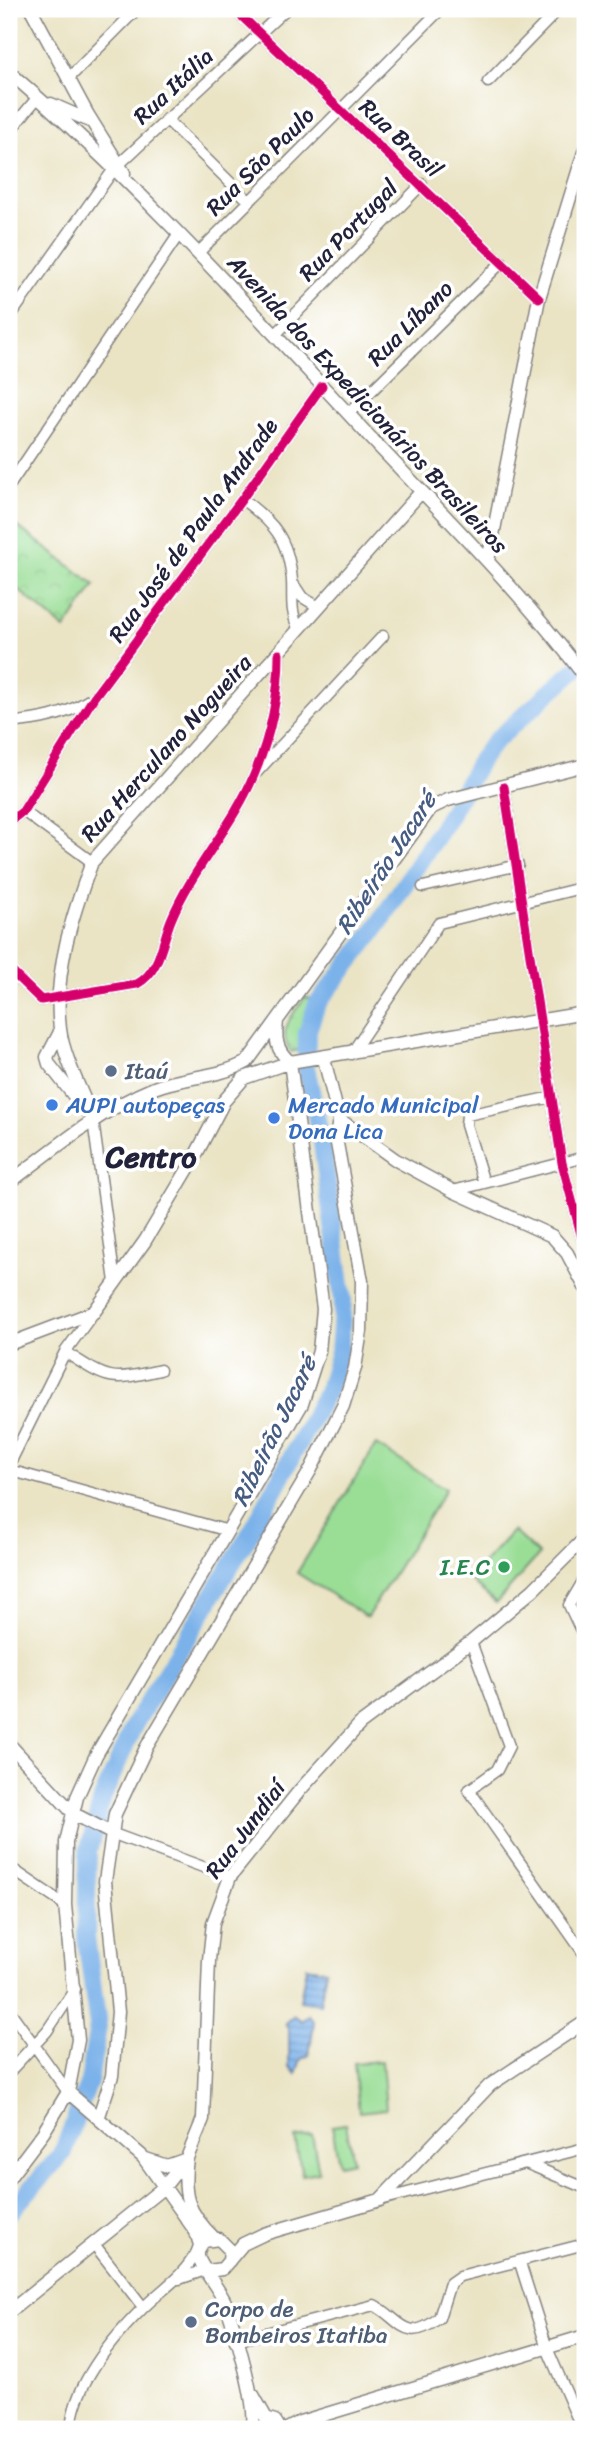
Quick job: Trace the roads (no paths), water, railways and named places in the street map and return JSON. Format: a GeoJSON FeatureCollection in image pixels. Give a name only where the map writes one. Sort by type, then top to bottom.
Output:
{"type":"FeatureCollection","features":[{"type":"Feature","properties":{"kind":"main road"},"geometry":{"type":"LineString","coordinates":[[31,9],[116,167]]}},
{"type":"Feature","properties":{"kind":"main road"},"geometry":{"type":"LineString","coordinates":[[9,72],[116,167]]}},
{"type":"Feature","properties":{"kind":"main road"},"geometry":{"type":"LineString","coordinates":[[39,98],[92,122]]}},
{"type":"Feature","properties":{"kind":"main road"},"geometry":{"type":"LineString","coordinates":[[72,130],[78,131],[92,122]]}},
{"type":"Feature","properties":{"kind":"main road"},"geometry":{"type":"LineString","coordinates":[[488,561],[539,298],[585,149]]}},
{"type":"Feature","properties":{"kind":"main road","name":"Avenida dos Expedicionários Brasileiros"},"geometry":{"type":"LineString","coordinates":[[116,167],[488,561],[584,674]]}},
{"type":"Feature","properties":{"kind":"main road","name":"Rua Herculano Nogueira"},"geometry":{"type":"LineString","coordinates":[[93,1120],[60,1031],[59,998],[72,916],[92,862],[421,492]]}},
{"type":"Feature","properties":{"kind":"main road"},"geometry":{"type":"LineString","coordinates":[[9,1183],[93,1120],[155,1088],[184,1079],[226,1073],[247,1062],[431,808],[448,800],[585,765]]}},
{"type":"Feature","properties":{"kind":"main road"},"geometry":{"type":"LineString","coordinates":[[9,1344],[94,1312],[145,1241],[191,1164],[223,1101],[244,1078],[293,1062],[585,1013]]}},
{"type":"Feature","properties":{"kind":"main road"},"geometry":{"type":"LineString","coordinates":[[9,2178],[72,2095],[78,2040],[65,1905],[66,1842],[76,1814],[77,1797],[96,1755],[225,1530],[302,1404],[319,1351],[323,1309],[293,1062],[280,1053],[275,1036],[277,1021]]}},
{"type":"Feature","properties":{"kind":"main road"},"geometry":{"type":"LineString","coordinates":[[60,1031],[47,1057],[49,1063],[93,1120]]}},
{"type":"Feature","properties":{"kind":"main road"},"geometry":{"type":"LineString","coordinates":[[53,1048],[61,1049],[69,1056]]}},
{"type":"Feature","properties":{"kind":"main road"},"geometry":{"type":"LineString","coordinates":[[96,2114],[112,2076],[118,2012],[105,1881],[109,1832],[115,1814],[146,1748],[310,1471],[343,1406],[361,1331],[363,1290],[336,1138],[340,1119],[321,1059]]}},
{"type":"Feature","properties":{"kind":"main road"},"geometry":{"type":"LineString","coordinates":[[214,1075],[225,1091],[223,1101]]}},
{"type":"Feature","properties":{"kind":"main road"},"geometry":{"type":"LineString","coordinates":[[340,1119],[396,1160],[453,1191],[552,1236],[567,1253],[585,1287]]}},
{"type":"Feature","properties":{"kind":"main road","name":"Rua Jundiaí"},"geometry":{"type":"LineString","coordinates":[[9,2312],[164,2187],[187,2158],[203,2119],[209,1960],[213,1923],[230,1877],[300,1790],[360,1724],[471,1642],[533,1590],[585,1538]]}},
{"type":"Feature","properties":{"kind":"main road"},"geometry":{"type":"LineString","coordinates":[[9,1744],[76,1814],[109,1832]]}},
{"type":"Feature","properties":{"kind":"main road"},"geometry":{"type":"LineString","coordinates":[[207,2270],[227,2263],[243,2244],[264,2234],[380,2200],[490,2085],[585,2022]]}},
{"type":"Feature","properties":{"kind":"main road"},"geometry":{"type":"LineString","coordinates":[[72,2095],[143,2157],[196,2232],[199,2261],[207,2270],[225,2304],[251,2391],[253,2427],[300,2422]]}},
{"type":"Feature","properties":{"kind":"main road"},"geometry":{"type":"LineString","coordinates":[[143,2157],[167,2166],[187,2158]]}},
{"type":"Feature","properties":{"kind":"main road"},"geometry":{"type":"LineString","coordinates":[[187,2158],[184,2178],[189,2208],[195,2220],[230,2250],[225,2304]]}},
{"type":"Feature","properties":{"kind":"main road"},"geometry":{"type":"LineString","coordinates":[[199,2248],[216,2239],[264,2234]]}},
{"type":"Feature","properties":{"kind":"main road"},"geometry":{"type":"LineString","coordinates":[[287,2429],[300,2422],[585,2336]]}},
{"type":"Feature","properties":{"kind":"main road"},"geometry":{"type":"LineString","coordinates":[[251,2391],[274,2423]]}},
{"type":"Feature","properties":{"kind":"street"},"geometry":{"type":"LineString","coordinates":[[69,78],[137,9]]}},
{"type":"Feature","properties":{"kind":"street","name":"Rua Brasil"},"geometry":{"type":"LineString","coordinates":[[234,9],[422,184],[539,298]]}},
{"type":"Feature","properties":{"kind":"street","name":"Rua Itália"},"geometry":{"type":"LineString","coordinates":[[9,318],[116,167],[286,9]]}},
{"type":"Feature","properties":{"kind":"street","name":"Rua São Paulo"},"geometry":{"type":"LineString","coordinates":[[198,253],[441,9]]}},
{"type":"Feature","properties":{"kind":"street"},"geometry":{"type":"LineString","coordinates":[[488,82],[559,9]]}},
{"type":"Feature","properties":{"kind":"street"},"geometry":{"type":"LineString","coordinates":[[9,132],[39,98]]}},
{"type":"Feature","properties":{"kind":"street"},"geometry":{"type":"LineString","coordinates":[[166,119],[249,201]]}},
{"type":"Feature","properties":{"kind":"street","name":"Rua Portugal"},"geometry":{"type":"LineString","coordinates":[[275,335],[422,184]]}},
{"type":"Feature","properties":{"kind":"street"},"geometry":{"type":"LineString","coordinates":[[9,486],[179,234]]}},
{"type":"Feature","properties":{"kind":"street","name":"Rua Líbano"},"geometry":{"type":"LineString","coordinates":[[348,414],[502,262]]}},
{"type":"Feature","properties":{"kind":"street","name":"Rua José de Paula Andrade"},"geometry":{"type":"LineString","coordinates":[[9,822],[23,811],[94,697],[242,499],[322,386]]}},
{"type":"Feature","properties":{"kind":"street"},"geometry":{"type":"LineString","coordinates":[[242,499],[267,518],[286,542],[292,582],[291,610],[298,628]]}},
{"type":"Feature","properties":{"kind":"street"},"geometry":{"type":"LineString","coordinates":[[292,582],[302,597],[317,606]]}},
{"type":"Feature","properties":{"kind":"street"},"geometry":{"type":"LineString","coordinates":[[9,969],[41,1000],[137,984],[148,977],[154,969],[172,918],[254,775],[383,636]]}},
{"type":"Feature","properties":{"kind":"street"},"geometry":{"type":"LineString","coordinates":[[254,775],[279,687],[279,654]]}},
{"type":"Feature","properties":{"kind":"street"},"geometry":{"type":"LineString","coordinates":[[9,723],[76,709],[94,697]]}},
{"type":"Feature","properties":{"kind":"street"},"geometry":{"type":"LineString","coordinates":[[504,787],[524,902],[562,1163],[585,1249]]}},
{"type":"Feature","properties":{"kind":"street"},"geometry":{"type":"LineString","coordinates":[[23,811],[92,862]]}},
{"type":"Feature","properties":{"kind":"street"},"geometry":{"type":"LineString","coordinates":[[423,887],[518,865]]}},
{"type":"Feature","properties":{"kind":"street"},"geometry":{"type":"LineString","coordinates":[[352,1054],[439,923],[585,887]]}},
{"type":"Feature","properties":{"kind":"street"},"geometry":{"type":"LineString","coordinates":[[484,1183],[466,1125],[467,1115],[552,1097]]}},
{"type":"Feature","properties":{"kind":"street"},"geometry":{"type":"LineString","coordinates":[[93,1120],[115,1282]]}},
{"type":"Feature","properties":{"kind":"street"},"geometry":{"type":"LineString","coordinates":[[453,1191],[585,1157]]}},
{"type":"Feature","properties":{"kind":"street"},"geometry":{"type":"LineString","coordinates":[[9,1465],[65,1352],[94,1312]]}},
{"type":"Feature","properties":{"kind":"street"},"geometry":{"type":"LineString","coordinates":[[65,1352],[102,1376],[121,1380],[160,1370]]}},
{"type":"Feature","properties":{"kind":"street"},"geometry":{"type":"LineString","coordinates":[[9,1471],[225,1530]]}},
{"type":"Feature","properties":{"kind":"street"},"geometry":{"type":"LineString","coordinates":[[585,1578],[569,1605],[585,1639]]}},
{"type":"Feature","properties":{"kind":"street"},"geometry":{"type":"LineString","coordinates":[[471,1642],[509,1746],[497,1770],[469,1790],[585,1955]]}},
{"type":"Feature","properties":{"kind":"street"},"geometry":{"type":"LineString","coordinates":[[109,1832],[230,1877]]}},
{"type":"Feature","properties":{"kind":"street"},"geometry":{"type":"LineString","coordinates":[[9,1867],[65,1905]]}},
{"type":"Feature","properties":{"kind":"street"},"geometry":{"type":"LineString","coordinates":[[9,2072],[47,2031],[75,1989]]}},
{"type":"Feature","properties":{"kind":"street"},"geometry":{"type":"LineString","coordinates":[[9,2010],[72,2095]]}},
{"type":"Feature","properties":{"kind":"street"},"geometry":{"type":"LineString","coordinates":[[380,2200],[585,2148]]}},
{"type":"Feature","properties":{"kind":"street"},"geometry":{"type":"LineString","coordinates":[[528,2164],[585,2188]]}},
{"type":"Feature","properties":{"kind":"street"},"geometry":{"type":"LineString","coordinates":[[236,2341],[374,2305],[387,2312],[397,2325],[408,2330],[422,2328],[439,2318],[450,2283],[460,2276],[520,2263],[585,2244]]}},
{"type":"Feature","properties":{"kind":"street"},"geometry":{"type":"LineString","coordinates":[[94,2245],[143,2307]]}},
{"type":"Feature","properties":{"kind":"street"},"geometry":{"type":"LineString","coordinates":[[71,2429],[80,2391],[109,2348],[143,2307],[179,2279],[199,2248]]}},
{"type":"Feature","properties":{"kind":"street"},"geometry":{"type":"LineString","coordinates":[[520,2263],[547,2348],[582,2429]]}},
{"type":"Feature","properties":{"kind":"street"},"geometry":{"type":"LineString","coordinates":[[179,2279],[207,2270]]}},
{"type":"Feature","properties":{"kind":"water"},"geometry":{"type":"Polygon","coordinates":[[[306,1967],[326,1970],[320,2004],[300,2001],[306,1967]]]}},
{"type":"Feature","properties":{"kind":"water"},"geometry":{"type":"Polygon","coordinates":[[[294,2015],[302,2021],[308,2015],[314,2022],[309,2055],[301,2059],[296,2074],[289,2066],[289,2030],[285,2023],[294,2015]]]}},
{"type":"Feature","properties":{"kind":"waterway","name":"Ribeirão Jacaré"},"geometry":{"type":"LineString","coordinates":[[9,2213],[62,2154],[89,2082],[98,2026],[86,1937],[88,1852],[102,1799],[134,1725],[254,1527],[328,1389],[339,1353],[343,1300],[322,1143],[306,1067],[307,1033],[317,1004],[374,931],[444,824],[481,759],[495,741],[585,661]]}},
{"type":"Feature","properties":{"kind":"place","name":"Itaú"},"geometry":{"type":"Point","coordinates":[111,1071]}},
{"type":"Feature","properties":{"kind":"place","name":"AUPI autopeças"},"geometry":{"type":"Point","coordinates":[52,1105]}},
{"type":"Feature","properties":{"kind":"place","name":"Mercado Municipal Dona Lica"},"geometry":{"type":"Point","coordinates":[274,1118]}},
{"type":"Feature","properties":{"kind":"place","name":"I.E.C"},"geometry":{"type":"Point","coordinates":[504,1567]}},
{"type":"Feature","properties":{"kind":"place","name":"Corpo de Bombeiros Itatiba"},"geometry":{"type":"Point","coordinates":[191,2322]}},
{"type":"Feature","properties":{"kind":"district","name":"Centro"},"geometry":{"type":"Point","coordinates":[151,1157]}}]}
